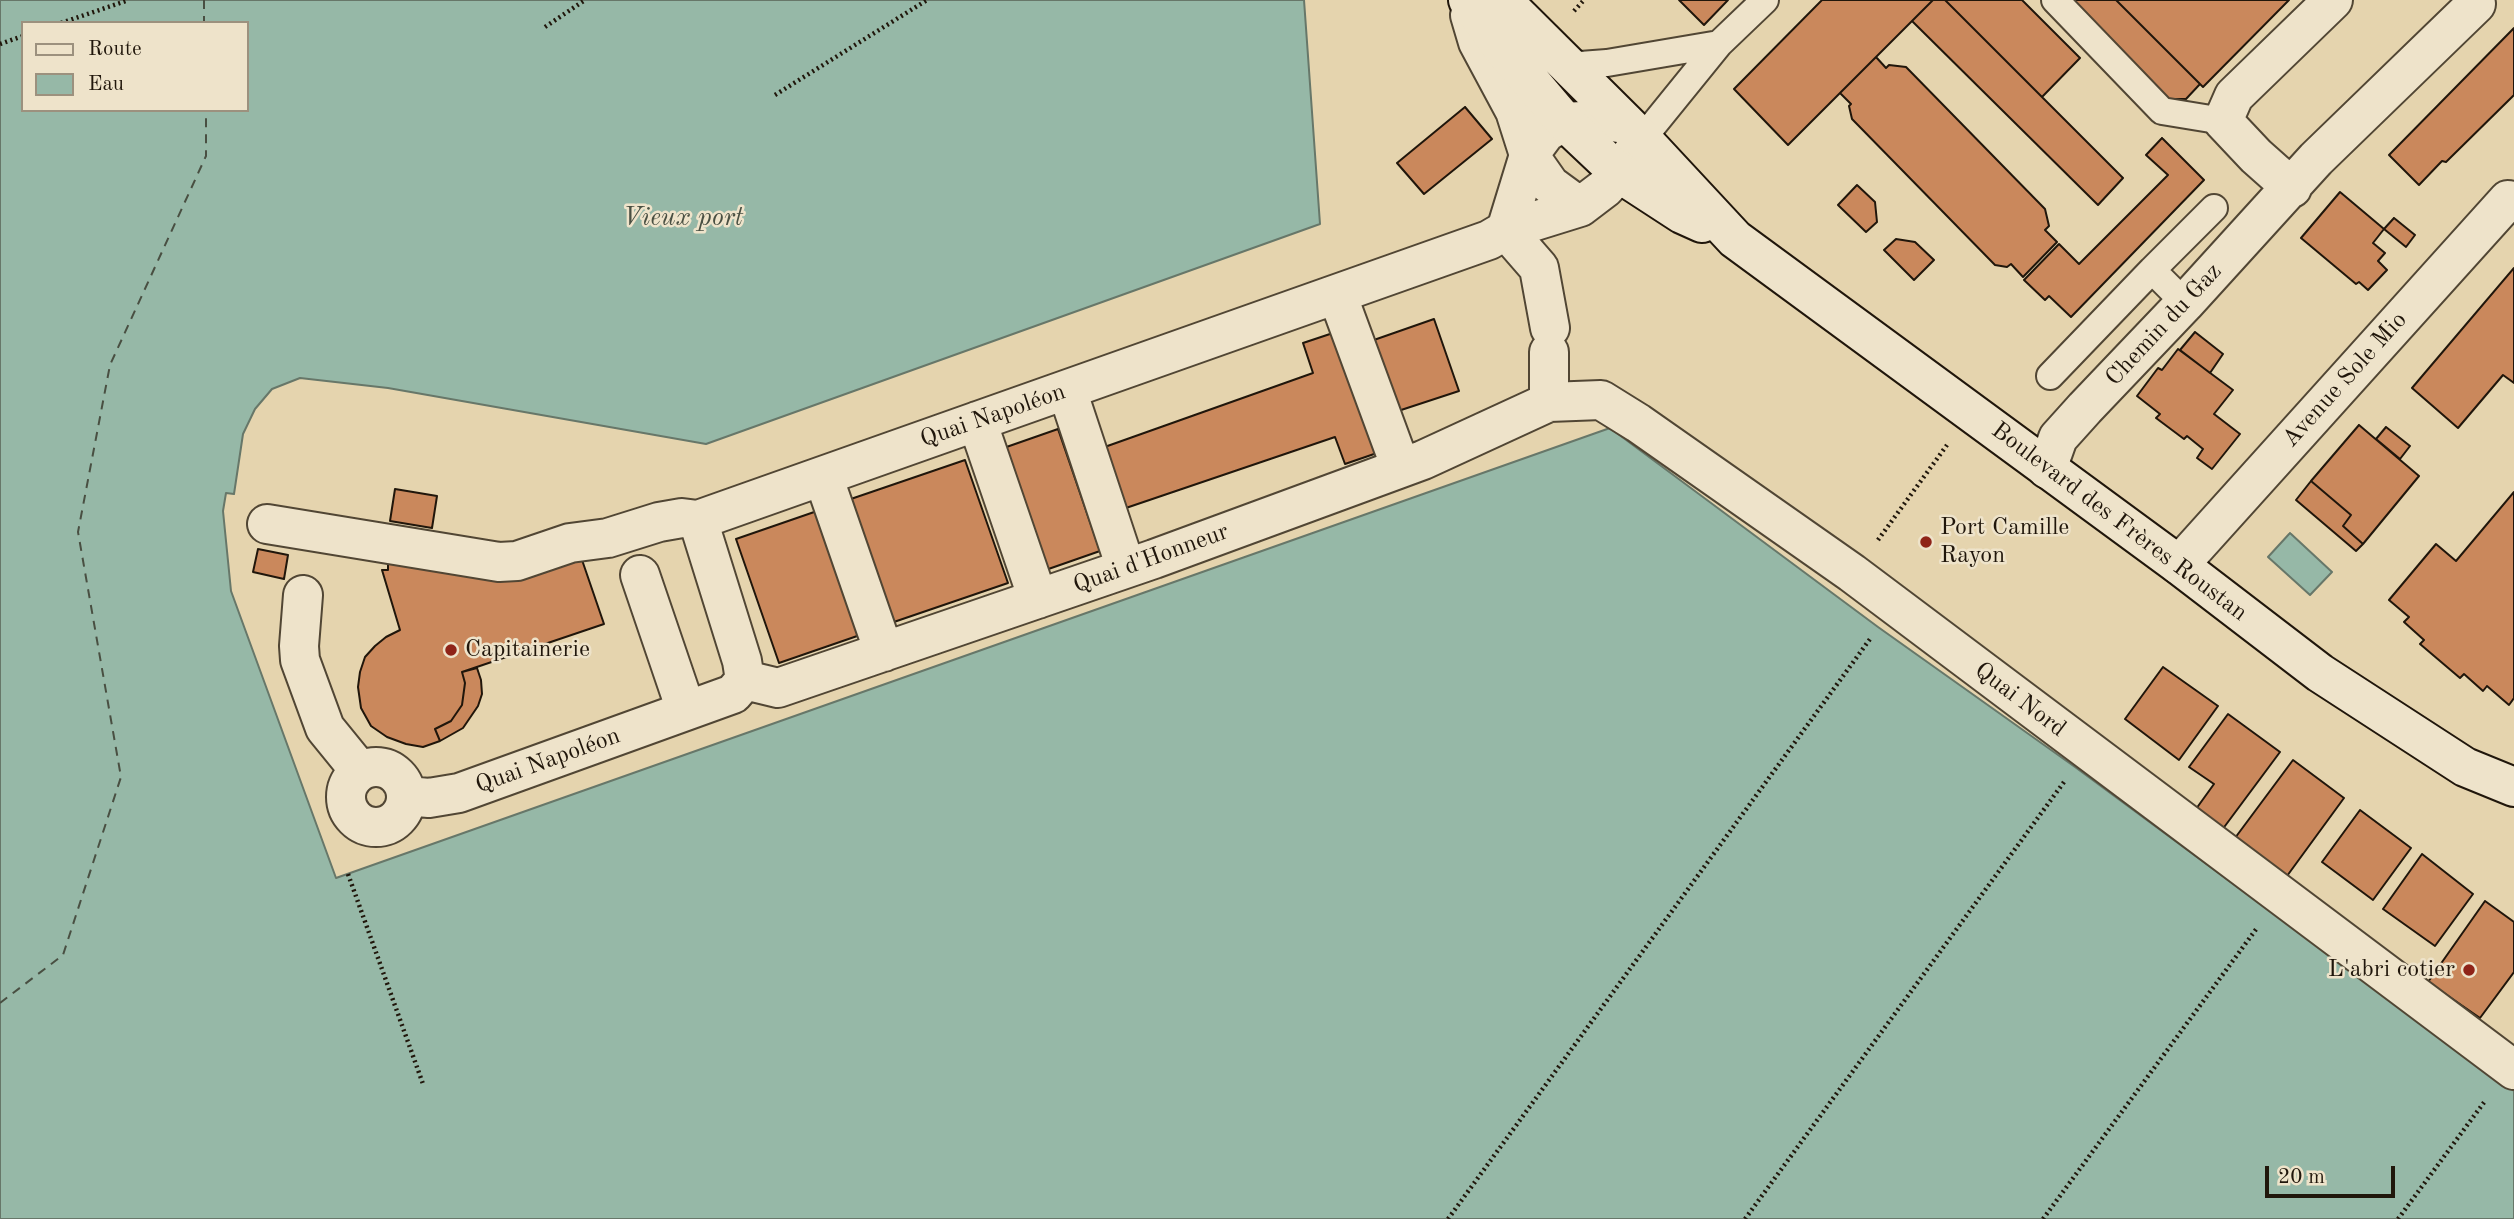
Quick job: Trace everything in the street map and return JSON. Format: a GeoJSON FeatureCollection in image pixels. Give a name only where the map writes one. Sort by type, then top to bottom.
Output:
{"type":"FeatureCollection","features":[{"type":"Feature","properties":{"kind":"street","name":"Boulevard des Frères Roustan"},"geometry":{"type":"LineString","coordinates":[[1467,0],[1503,50],[1565,122],[1619,173],[1682,214],[1735,239]]}},
{"type":"Feature","properties":{"kind":"street"},"geometry":{"type":"LineString","coordinates":[[1467,0],[1478,42],[1515,111],[1529,155],[1550,185],[1580,207],[1605,188],[1619,173],[1633,132],[1599,120],[1565,122],[1546,132],[1529,155],[1506,230],[1539,268],[1550,340],[1549,402]]}},
{"type":"Feature","properties":{"kind":"street","name":"Boulevard des Frères Roustan"},"geometry":{"type":"LineString","coordinates":[[1502,0],[1735,239],[2179,565],[2320,673],[2465,767],[2514,788]]}},
{"type":"Feature","properties":{"kind":"street"},"geometry":{"type":"LineString","coordinates":[[2292,188],[2256,156],[2223,121],[2234,96],[2333,0]]}},
{"type":"Feature","properties":{"kind":"street","name":"Chemin du Gaz"},"geometry":{"type":"LineString","coordinates":[[2047,469],[2058,438],[2316,159],[2476,4],[2472,0]]}},
{"type":"Feature","properties":{"kind":"street","name":"Avenue Sole Mio"},"geometry":{"type":"LineString","coordinates":[[2179,565],[2508,200],[2514,201]]}},
{"type":"Feature","properties":{"kind":"street","name":"Quai Napoléon"},"geometry":{"type":"LineString","coordinates":[[267,524],[499,562],[517,561],[570,543],[608,538],[659,522],[682,518],[698,520],[1489,240],[1506,230],[1580,207]]}},
{"type":"Feature","properties":{"kind":"street"},"geometry":{"type":"LineString","coordinates":[[1337,293],[1401,468]]}},
{"type":"Feature","properties":{"kind":"street"},"geometry":{"type":"LineString","coordinates":[[1067,390],[1126,568]]}},
{"type":"Feature","properties":{"kind":"street","name":"Quai Nord"},"geometry":{"type":"LineString","coordinates":[[1549,402],[1601,400],[1638,422],[1852,573],[2503,1081]]}},
{"type":"Feature","properties":{"kind":"street","name":"Quai d'Honneur"},"geometry":{"type":"LineString","coordinates":[[745,680],[778,688],[1038,599],[1401,468],[1549,402]]}},
{"type":"Feature","properties":{"kind":"street"},"geometry":{"type":"LineString","coordinates":[[977,421],[1038,599]]}},
{"type":"Feature","properties":{"kind":"street"},"geometry":{"type":"LineString","coordinates":[[823,476],[884,652]]}},
{"type":"Feature","properties":{"kind":"street"},"geometry":{"type":"LineString","coordinates":[[698,520],[742,661],[745,680]]}},
{"type":"Feature","properties":{"kind":"street"},"geometry":{"type":"LineString","coordinates":[[640,575],[687,710]]}},
{"type":"Feature","properties":{"kind":"street"},"geometry":{"type":"LineString","coordinates":[[303,595],[300,660],[325,728],[360,771]]}},
{"type":"Feature","properties":{"kind":"street","name":"Quai Napoléon"},"geometry":{"type":"LineString","coordinates":[[407,796],[429,798],[459,793],[733,694],[745,680]]}},
{"type":"Feature","properties":{"kind":"street"},"geometry":{"type":"LineString","coordinates":[[370,767],[387,768],[401,779],[407,796],[406,806],[394,822],[375,828],[365,826],[351,814],[346,805],[348,785],[360,771],[370,767]]}},
{"type":"Feature","properties":{"kind":"lane"},"geometry":{"type":"LineString","coordinates":[[1633,132],[1765,0]]}},
{"type":"Feature","properties":{"kind":"lane"},"geometry":{"type":"LineString","coordinates":[[2055,0],[2162,111],[2223,121]]}},
{"type":"Feature","properties":{"kind":"lane"},"geometry":{"type":"LineString","coordinates":[[1567,66],[1607,63],[1719,44]]}},
{"type":"Feature","properties":{"kind":"lane"},"geometry":{"type":"LineString","coordinates":[[2186,99],[2223,121]]}},
{"type":"Feature","properties":{"kind":"lane"},"geometry":{"type":"LineString","coordinates":[[2050,376],[2214,208]]}},
{"type":"Feature","properties":{"kind":"lane"},"geometry":{"type":"LineString","coordinates":[[2152,270],[2185,303]]}},
{"type":"Feature","properties":{"kind":"path"},"geometry":{"type":"LineString","coordinates":[[545,27],[585,0]]}},
{"type":"Feature","properties":{"kind":"path"},"geometry":{"type":"LineString","coordinates":[[775,95],[927,0]]}},
{"type":"Feature","properties":{"kind":"path"},"geometry":{"type":"LineString","coordinates":[[67,21],[126,1]]}},
{"type":"Feature","properties":{"kind":"path"},"geometry":{"type":"LineString","coordinates":[[0,44],[21,37]]}},
{"type":"Feature","properties":{"kind":"path"},"geometry":{"type":"LineString","coordinates":[[1852,573],[1888,528],[1949,442]]}},
{"type":"Feature","properties":{"kind":"path"},"geometry":{"type":"LineString","coordinates":[[1448,1219],[1870,638]]}},
{"type":"Feature","properties":{"kind":"path"},"geometry":{"type":"LineString","coordinates":[[1745,1219],[2067,779]]}},
{"type":"Feature","properties":{"kind":"path"},"geometry":{"type":"LineString","coordinates":[[348,874],[423,1084]]}},
{"type":"Feature","properties":{"kind":"path"},"geometry":{"type":"LineString","coordinates":[[2043,1219],[2262,921]]}},
{"type":"Feature","properties":{"kind":"path"},"geometry":{"type":"LineString","coordinates":[[2398,1219],[2503,1081]]}},
{"type":"Feature","properties":{"kind":"water","name":"Vieux port"},"geometry":{"type":"Polygon","coordinates":[[[0,0],[1304,0],[1320,224],[706,444],[388,388],[300,378],[272,389],[255,409],[243,434],[234,494],[226,493],[223,511],[231,591],[336,878],[1610,428],[2514,1091],[2514,1219],[0,1219],[0,0]]]}},
{"type":"Feature","properties":{"kind":"water"},"geometry":{"type":"Polygon","coordinates":[[[2290,533],[2332,572],[2310,595],[2268,557],[2290,533]]]}},
{"type":"Feature","properties":{"kind":"building"},"geometry":{"type":"Polygon","coordinates":[[[1679,0],[1728,0],[1704,25],[1679,0]]]}},
{"type":"Feature","properties":{"kind":"building"},"geometry":{"type":"Polygon","coordinates":[[[1822,0],[1933,0],[1788,145],[1734,89],[1822,0]]]}},
{"type":"Feature","properties":{"kind":"building"},"geometry":{"type":"Polygon","coordinates":[[[1933,0],[1945,0],[2123,178],[2098,205],[1912,21],[1933,0]]]}},
{"type":"Feature","properties":{"kind":"building"},"geometry":{"type":"Polygon","coordinates":[[[1945,0],[2022,0],[2080,58],[2042,97],[1945,0]]]}},
{"type":"Feature","properties":{"kind":"building"},"geometry":{"type":"Polygon","coordinates":[[[2064,0],[2116,0],[2200,84],[2186,99],[2163,99],[2064,0]]]}},
{"type":"Feature","properties":{"kind":"building"},"geometry":{"type":"Polygon","coordinates":[[[2116,0],[2289,0],[2203,87],[2116,0]]]}},
{"type":"Feature","properties":{"kind":"building"},"geometry":{"type":"Polygon","coordinates":[[[2514,28],[2514,95],[2419,185],[2389,155],[2514,28]]]}},
{"type":"Feature","properties":{"kind":"building"},"geometry":{"type":"Polygon","coordinates":[[[1876,57],[1886,68],[1889,65],[1906,67],[2045,209],[2049,226],[2045,230],[2057,242],[2023,277],[2011,264],[2007,267],[1995,265],[1852,119],[1849,106],[1851,104],[1840,93],[1876,57]]]}},
{"type":"Feature","properties":{"kind":"building"},"geometry":{"type":"Polygon","coordinates":[[[1465,107],[1492,139],[1424,194],[1397,163],[1465,107]]]}},
{"type":"Feature","properties":{"kind":"building"},"geometry":{"type":"Polygon","coordinates":[[[2162,138],[2204,180],[2071,317],[2049,296],[2045,300],[2024,280],[2059,244],[2079,264],[2168,175],[2146,155],[2162,138]]]}},
{"type":"Feature","properties":{"kind":"building"},"geometry":{"type":"Polygon","coordinates":[[[1857,185],[1875,202],[1877,222],[1866,232],[1838,205],[1857,185]]]}},
{"type":"Feature","properties":{"kind":"building"},"geometry":{"type":"Polygon","coordinates":[[[2340,192],[2384,229],[2373,243],[2385,253],[2378,261],[2387,270],[2368,290],[2359,282],[2356,284],[2301,238],[2340,192]]]}},
{"type":"Feature","properties":{"kind":"building"},"geometry":{"type":"Polygon","coordinates":[[[2394,218],[2415,235],[2406,247],[2384,229],[2394,218]]]}},
{"type":"Feature","properties":{"kind":"building"},"geometry":{"type":"Polygon","coordinates":[[[1896,239],[1915,242],[1934,260],[1914,280],[1884,250],[1896,239]]]}},
{"type":"Feature","properties":{"kind":"building"},"geometry":{"type":"Polygon","coordinates":[[[2514,268],[2514,383],[2503,375],[2458,428],[2412,388],[2514,268]]]}},
{"type":"Feature","properties":{"kind":"building"},"geometry":{"type":"Polygon","coordinates":[[[1434,319],[1459,391],[1395,412],[1371,341],[1434,319]]]}},
{"type":"Feature","properties":{"kind":"building"},"geometry":{"type":"Polygon","coordinates":[[[2195,332],[2223,354],[2210,373],[2180,350],[2195,332]]]}},
{"type":"Feature","properties":{"kind":"building"},"geometry":{"type":"Polygon","coordinates":[[[1333,333],[1377,453],[1345,464],[1335,437],[1120,510],[1099,449],[1313,373],[1303,343],[1333,333]]]}},
{"type":"Feature","properties":{"kind":"building"},"geometry":{"type":"Polygon","coordinates":[[[2178,349],[2233,390],[2214,414],[2240,434],[2212,469],[2197,458],[2203,449],[2187,436],[2184,439],[2156,418],[2160,414],[2137,396],[2158,368],[2162,370],[2178,349]]]}},
{"type":"Feature","properties":{"kind":"building"},"geometry":{"type":"Polygon","coordinates":[[[2359,425],[2419,476],[2363,544],[2343,526],[2351,515],[2311,481],[2359,425]]]}},
{"type":"Feature","properties":{"kind":"building"},"geometry":{"type":"Polygon","coordinates":[[[2386,427],[2410,446],[2400,459],[2376,439],[2386,427]]]}},
{"type":"Feature","properties":{"kind":"building"},"geometry":{"type":"Polygon","coordinates":[[[1058,429],[1100,551],[1037,573],[995,451],[1058,429]]]}},
{"type":"Feature","properties":{"kind":"building"},"geometry":{"type":"Polygon","coordinates":[[[965,460],[1008,583],[888,624],[845,501],[965,460]]]}},
{"type":"Feature","properties":{"kind":"building"},"geometry":{"type":"Polygon","coordinates":[[[2311,481],[2351,515],[2343,526],[2363,544],[2356,551],[2296,500],[2311,481]]]}},
{"type":"Feature","properties":{"kind":"building"},"geometry":{"type":"Polygon","coordinates":[[[395,489],[437,496],[432,528],[390,521],[395,489]]]}},
{"type":"Feature","properties":{"kind":"building"},"geometry":{"type":"Polygon","coordinates":[[[2514,492],[2514,698],[2509,705],[2487,686],[2483,691],[2464,674],[2460,678],[2420,644],[2424,640],[2404,622],[2409,617],[2389,600],[2436,544],[2456,561],[2514,492]]]}},
{"type":"Feature","properties":{"kind":"building"},"geometry":{"type":"Polygon","coordinates":[[[820,510],[863,634],[779,663],[736,539],[820,510]]]}},
{"type":"Feature","properties":{"kind":"building"},"geometry":{"type":"Polygon","coordinates":[[[258,549],[288,555],[284,579],[253,572],[258,549]]]}},
{"type":"Feature","properties":{"kind":"building","name":"Capitainerie"},"geometry":{"type":"Polygon","coordinates":[[[581,557],[604,624],[462,672],[465,683],[462,705],[451,721],[435,729],[440,741],[423,747],[406,744],[387,737],[371,726],[361,708],[358,687],[360,672],[365,657],[375,646],[400,630],[382,570],[388,570],[388,559],[581,557]]]}},
{"type":"Feature","properties":{"kind":"building"},"geometry":{"type":"Polygon","coordinates":[[[2163,667],[2218,706],[2179,760],[2125,719],[2163,667]]]}},
{"type":"Feature","properties":{"kind":"building"},"geometry":{"type":"Polygon","coordinates":[[[477,668],[482,694],[478,706],[463,728],[440,741],[435,729],[451,721],[462,705],[465,683],[462,672],[477,668]]]}},
{"type":"Feature","properties":{"kind":"building"},"geometry":{"type":"Polygon","coordinates":[[[2228,714],[2280,752],[2222,830],[2196,809],[2214,784],[2189,767],[2228,714]]]}},
{"type":"Feature","properties":{"kind":"building"},"geometry":{"type":"Polygon","coordinates":[[[2293,760],[2344,798],[2287,876],[2235,838],[2293,760]]]}},
{"type":"Feature","properties":{"kind":"building"},"geometry":{"type":"Polygon","coordinates":[[[2360,810],[2411,848],[2373,900],[2322,862],[2360,810]]]}},
{"type":"Feature","properties":{"kind":"building"},"geometry":{"type":"Polygon","coordinates":[[[2422,854],[2473,894],[2435,946],[2383,909],[2422,854]]]}},
{"type":"Feature","properties":{"kind":"building"},"geometry":{"type":"Polygon","coordinates":[[[2485,901],[2514,922],[2514,972],[2480,1018],[2428,982],[2485,901]]]}},
{"type":"Feature","properties":{"kind":"ferry route"},"geometry":{"type":"LineString","coordinates":[[204,0],[204,21]]}},
{"type":"Feature","properties":{"kind":"ferry route"},"geometry":{"type":"LineString","coordinates":[[0,1003],[63,955],[121,777],[78,532],[110,365],[206,156],[206,112]]}},
{"type":"Feature","properties":{"kind":"place","name":"Port Camille Rayon"},"geometry":{"type":"Point","coordinates":[1926,542]}},
{"type":"Feature","properties":{"kind":"place","name":"Capitainerie"},"geometry":{"type":"Point","coordinates":[451,650]}},
{"type":"Feature","properties":{"kind":"place","name":"L'abri cotier"},"geometry":{"type":"Point","coordinates":[2469,970]}}]}
